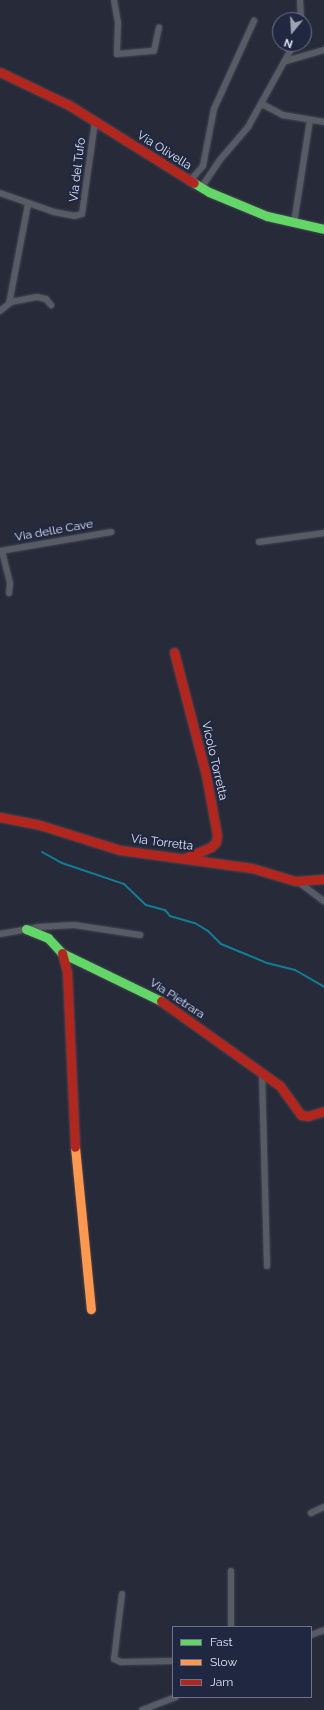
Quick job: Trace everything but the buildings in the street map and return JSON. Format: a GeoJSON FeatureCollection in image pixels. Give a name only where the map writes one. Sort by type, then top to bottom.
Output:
{"type":"FeatureCollection","features":[{"type":"Feature","properties":{"kind":"street"},"geometry":{"type":"LineString","coordinates":[[114,0],[118,23],[117,54],[154,51],[159,28]]}},
{"type":"Feature","properties":{"kind":"street"},"geometry":{"type":"LineString","coordinates":[[300,0],[301,12]]}},
{"type":"Feature","properties":{"kind":"street"},"geometry":{"type":"LineString","coordinates":[[189,182],[203,166],[214,109],[254,21]]}},
{"type":"Feature","properties":{"kind":"street"},"geometry":{"type":"LineString","coordinates":[[286,61],[324,50]]}},
{"type":"Feature","properties":{"kind":"street"},"geometry":{"type":"LineString","coordinates":[[201,188],[219,161],[242,136],[262,104],[290,52]]}},
{"type":"Feature","properties":{"kind":"street","name":"Via Olivella"},"geometry":{"type":"LineString","coordinates":[[0,72],[55,97],[189,182],[201,188],[244,208],[294,223],[324,229]]}},
{"type":"Feature","properties":{"kind":"street"},"geometry":{"type":"LineString","coordinates":[[262,104],[283,115],[324,122]]}},
{"type":"Feature","properties":{"kind":"street"},"geometry":{"type":"LineString","coordinates":[[294,223],[310,120]]}},
{"type":"Feature","properties":{"kind":"street","name":"Via del Tufo"},"geometry":{"type":"LineString","coordinates":[[0,194],[58,213],[82,214],[95,122]]}},
{"type":"Feature","properties":{"kind":"street"},"geometry":{"type":"LineString","coordinates":[[9,304],[28,204]]}},
{"type":"Feature","properties":{"kind":"street"},"geometry":{"type":"LineString","coordinates":[[0,311],[9,304],[39,296],[50,305]]}},
{"type":"Feature","properties":{"kind":"street","name":"Via delle Cave"},"geometry":{"type":"LineString","coordinates":[[1,551],[111,532]]}},
{"type":"Feature","properties":{"kind":"street"},"geometry":{"type":"LineString","coordinates":[[259,542],[324,533]]}},
{"type":"Feature","properties":{"kind":"street"},"geometry":{"type":"LineString","coordinates":[[1,551],[10,584],[9,593]]}},
{"type":"Feature","properties":{"kind":"street","name":"Vicolo Torretta"},"geometry":{"type":"LineString","coordinates":[[174,652],[206,775],[217,835],[216,842],[211,847],[185,858]]}},
{"type":"Feature","properties":{"kind":"street","name":"Via Torretta"},"geometry":{"type":"LineString","coordinates":[[0,816],[44,827],[112,848],[252,868],[295,880],[324,879]]}},
{"type":"Feature","properties":{"kind":"street"},"geometry":{"type":"LineString","coordinates":[[295,880],[324,901]]}},
{"type":"Feature","properties":{"kind":"street"},"geometry":{"type":"LineString","coordinates":[[0,934],[26,929],[74,925],[140,935]]}},
{"type":"Feature","properties":{"kind":"street","name":"Via Pietrara"},"geometry":{"type":"LineString","coordinates":[[26,929],[50,940],[62,953],[147,993],[285,1090],[301,1115],[308,1116],[324,1111]]}},
{"type":"Feature","properties":{"kind":"street"},"geometry":{"type":"LineString","coordinates":[[62,953],[67,972],[76,1161],[91,1309]]}},
{"type":"Feature","properties":{"kind":"street"},"geometry":{"type":"LineString","coordinates":[[262,1073],[267,1266]]}},
{"type":"Feature","properties":{"kind":"street"},"geometry":{"type":"LineString","coordinates":[[311,1513],[324,1507]]}},
{"type":"Feature","properties":{"kind":"street"},"geometry":{"type":"LineString","coordinates":[[230,1626],[231,1571]]}},
{"type":"Feature","properties":{"kind":"street"},"geometry":{"type":"LineString","coordinates":[[122,1594],[113,1650],[114,1659],[121,1662],[172,1661]]}},
{"type":"Feature","properties":{"kind":"street"},"geometry":{"type":"LineString","coordinates":[[312,1635],[324,1630]]}},
{"type":"Feature","properties":{"kind":"street"},"geometry":{"type":"LineString","coordinates":[[142,1710],[173,1698]]}},
{"type":"Feature","properties":{"kind":"waterway"},"geometry":{"type":"LineString","coordinates":[[42,852],[62,863],[124,884],[146,905],[165,910],[170,916],[195,923],[208,931],[221,944],[267,963],[295,970],[324,987]]}},
{"type":"Feature","properties":{"kind":"traffic: fast"},"geometry":{"type":"LineString","coordinates":[[194,183],[209,192],[267,216],[324,229]]}},
{"type":"Feature","properties":{"kind":"traffic: fast"},"geometry":{"type":"LineString","coordinates":[[26,929],[48,938],[62,953],[161,1001]]}},
{"type":"Feature","properties":{"kind":"traffic: slow"},"geometry":{"type":"LineString","coordinates":[[75,1147],[91,1309]]}},
{"type":"Feature","properties":{"kind":"traffic: jam"},"geometry":{"type":"LineString","coordinates":[[0,72],[69,105],[194,183]]}},
{"type":"Feature","properties":{"kind":"traffic: jam"},"geometry":{"type":"LineString","coordinates":[[174,652],[206,775],[217,835],[216,842],[211,847],[185,858]]}},
{"type":"Feature","properties":{"kind":"traffic: jam"},"geometry":{"type":"LineString","coordinates":[[0,817],[40,825],[120,850],[252,868],[295,881],[324,879]]}},
{"type":"Feature","properties":{"kind":"traffic: jam"},"geometry":{"type":"LineString","coordinates":[[62,953],[67,972],[75,1147]]}},
{"type":"Feature","properties":{"kind":"traffic: jam"},"geometry":{"type":"LineString","coordinates":[[161,1001],[280,1086],[301,1115],[308,1116],[324,1111]]}}]}
